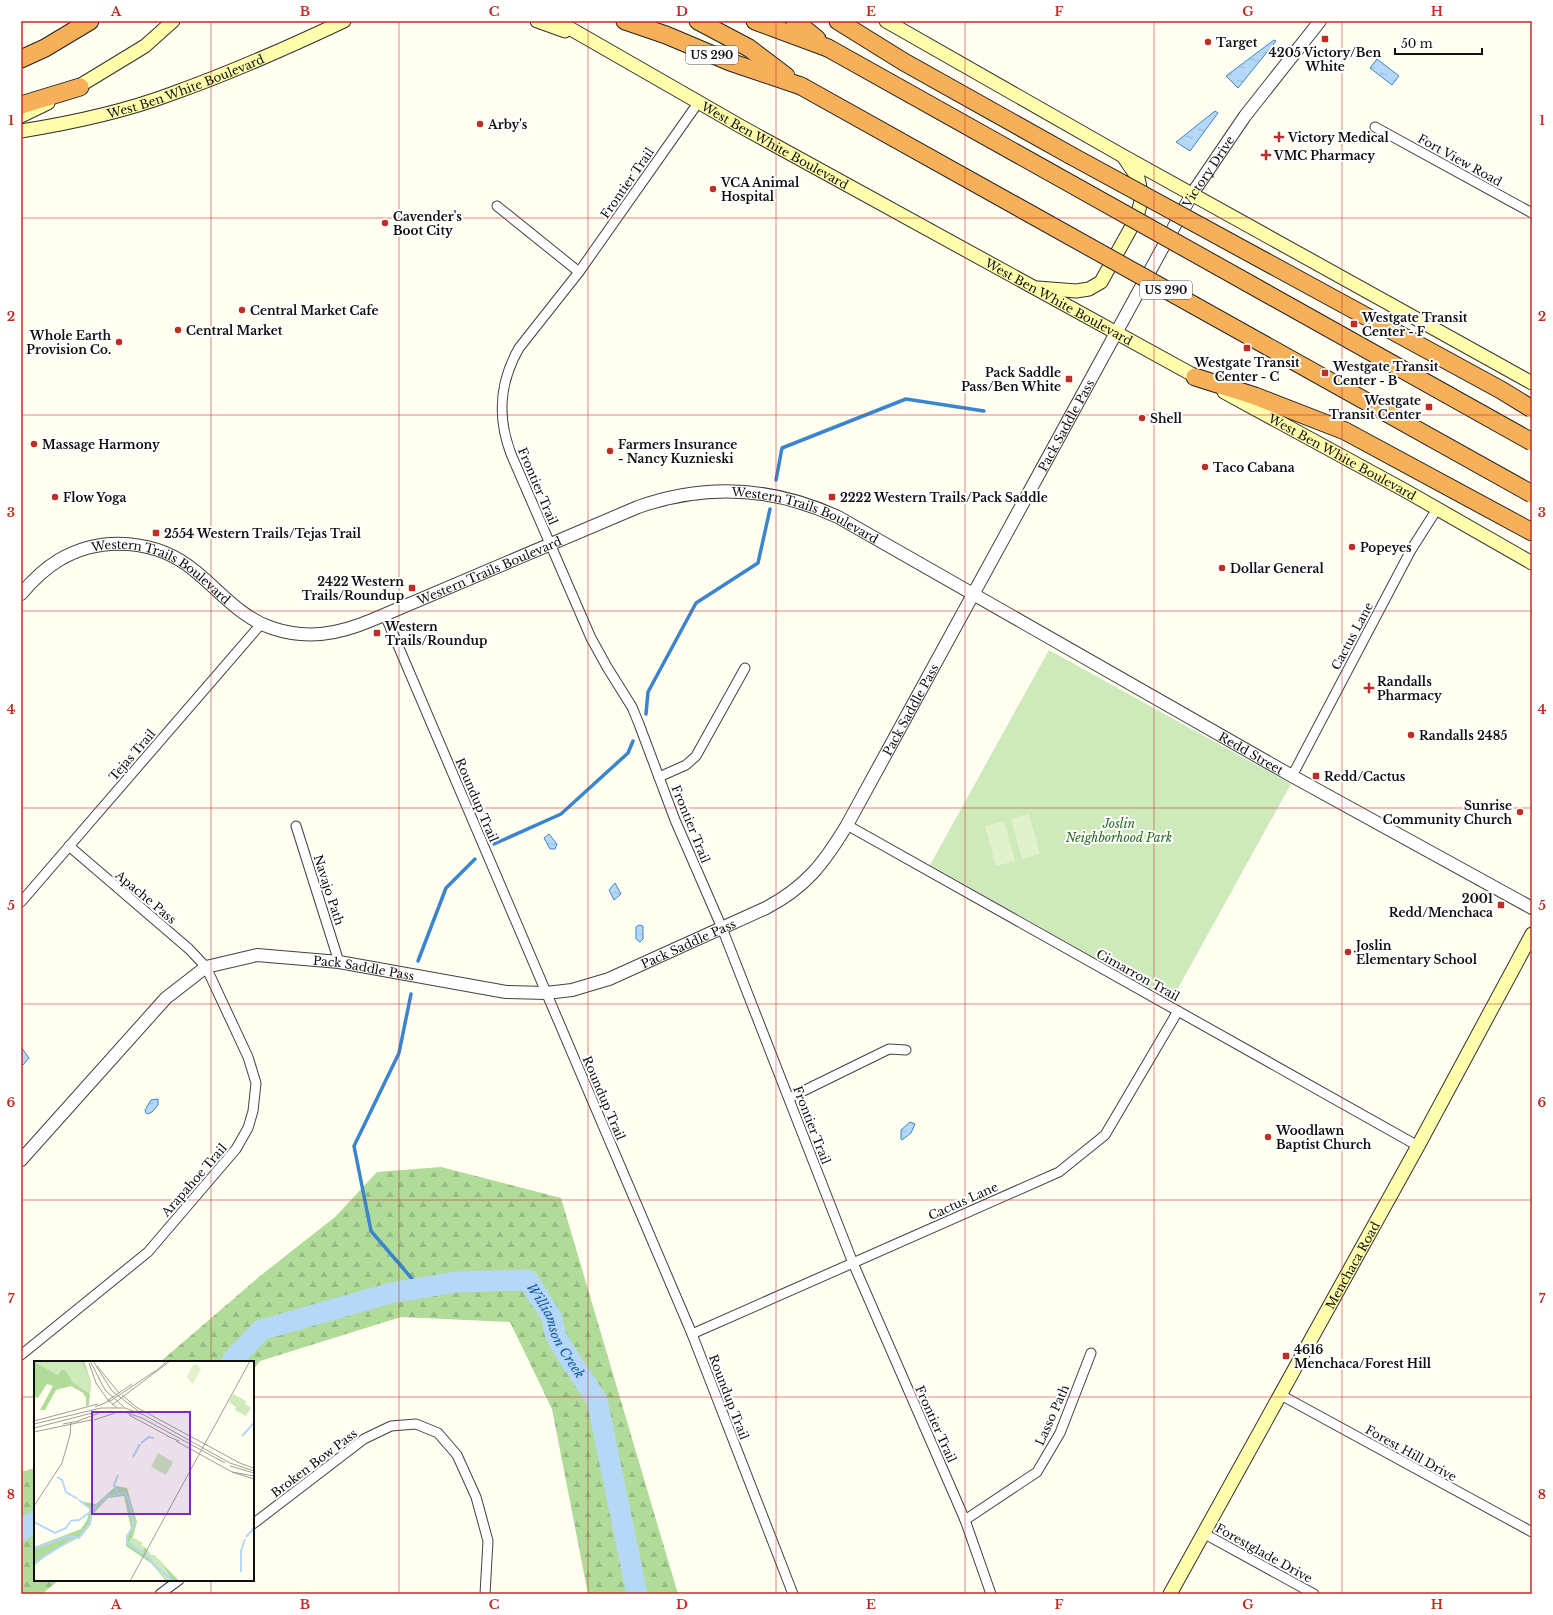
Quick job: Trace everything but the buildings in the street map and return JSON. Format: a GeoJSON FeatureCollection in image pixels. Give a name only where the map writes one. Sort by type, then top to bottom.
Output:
{"type":"FeatureCollection","features":[{"type":"Feature","properties":{"kind":"highway"},"geometry":{"type":"LineString","coordinates":[[21,59],[45,48],[90,21]]}},
{"type":"Feature","properties":{"kind":"highway","name":"US 290"},"geometry":{"type":"LineString","coordinates":[[625,21],[666,35],[730,62],[801,86],[1532,494]]}},
{"type":"Feature","properties":{"kind":"highway"},"geometry":{"type":"LineString","coordinates":[[698,21],[749,48],[801,86]]}},
{"type":"Feature","properties":{"kind":"highway"},"geometry":{"type":"LineString","coordinates":[[755,21],[828,48],[1532,442]]}},
{"type":"Feature","properties":{"kind":"highway"},"geometry":{"type":"LineString","coordinates":[[795,21],[828,48]]}},
{"type":"Feature","properties":{"kind":"highway"},"geometry":{"type":"LineString","coordinates":[[838,21],[904,62],[1070,155],[1500,390],[1532,409]]}},
{"type":"Feature","properties":{"kind":"highway"},"geometry":{"type":"LineString","coordinates":[[21,106],[80,87]]}},
{"type":"Feature","properties":{"kind":"highway"},"geometry":{"type":"LineString","coordinates":[[1195,377],[1255,396],[1345,431],[1532,532]]}},
{"type":"Feature","properties":{"kind":"main road"},"geometry":{"type":"LineString","coordinates":[[21,116],[80,87],[145,46],[173,21]]}},
{"type":"Feature","properties":{"kind":"main road","name":"West Ben White Boulevard"},"geometry":{"type":"LineString","coordinates":[[21,131],[106,113],[170,95],[288,47],[344,21]]}},
{"type":"Feature","properties":{"kind":"main road","name":"West Ben White Boulevard"},"geometry":{"type":"LineString","coordinates":[[537,21],[586,39]]}},
{"type":"Feature","properties":{"kind":"main road","name":"West Ben White Boulevard"},"geometry":{"type":"LineString","coordinates":[[557,21],[698,103],[1195,377],[1262,412],[1532,563]]}},
{"type":"Feature","properties":{"kind":"main road"},"geometry":{"type":"LineString","coordinates":[[886,21],[1123,156],[1532,383]]}},
{"type":"Feature","properties":{"kind":"main road"},"geometry":{"type":"LineString","coordinates":[[1034,288],[1076,291],[1089,289],[1101,282],[1137,217],[1142,197],[1138,178],[1123,156]]}},
{"type":"Feature","properties":{"kind":"main road","name":"Menchaca Road"},"geometry":{"type":"LineString","coordinates":[[1170,1594],[1279,1394],[1418,1146],[1532,934]]}},
{"type":"Feature","properties":{"kind":"street","name":"Victory Drive"},"geometry":{"type":"LineString","coordinates":[[1115,333],[1192,194],[1245,116],[1320,21]]}},
{"type":"Feature","properties":{"kind":"street","name":"Frontier Trail"},"geometry":{"type":"LineString","coordinates":[[698,103],[579,272],[519,348],[508,371],[502,396],[502,426],[506,440],[550,545],[591,638],[632,707],[675,820],[722,928],[853,1263],[965,1520],[992,1594]]}},
{"type":"Feature","properties":{"kind":"street","name":"Fort View Road"},"geometry":{"type":"LineString","coordinates":[[1376,127],[1532,213]]}},
{"type":"Feature","properties":{"kind":"street"},"geometry":{"type":"LineString","coordinates":[[497,206],[579,272]]}},
{"type":"Feature","properties":{"kind":"street","name":"Pack Saddle Pass"},"geometry":{"type":"LineString","coordinates":[[21,1160],[166,998],[206,967],[257,955],[339,962],[506,992],[546,993],[572,990],[609,979],[771,905],[795,891],[819,868],[846,825],[1115,333]]}},
{"type":"Feature","properties":{"kind":"street","name":"Western Trails Boulevard"},"geometry":{"type":"LineString","coordinates":[[21,594],[41,573],[70,554],[103,545],[137,545],[159,550],[186,564],[240,611],[261,624],[286,633],[318,635],[351,629],[638,507],[672,497],[711,491],[763,493],[806,504],[838,517],[973,595]]}},
{"type":"Feature","properties":{"kind":"street","name":"Cactus Lane"},"geometry":{"type":"LineString","coordinates":[[1292,776],[1411,550],[1437,509]]}},
{"type":"Feature","properties":{"kind":"street","name":"Redd Street"},"geometry":{"type":"LineString","coordinates":[[973,595],[1292,776],[1532,908]]}},
{"type":"Feature","properties":{"kind":"street","name":"Roundup Trail"},"geometry":{"type":"LineString","coordinates":[[384,615],[692,1334],[793,1594]]}},
{"type":"Feature","properties":{"kind":"street","name":"Tejas Trail"},"geometry":{"type":"LineString","coordinates":[[21,902],[261,624]]}},
{"type":"Feature","properties":{"kind":"street"},"geometry":{"type":"LineString","coordinates":[[659,777],[686,765],[696,756],[745,668]]}},
{"type":"Feature","properties":{"kind":"street","name":"Cimarron Trail"},"geometry":{"type":"LineString","coordinates":[[846,825],[1418,1146]]}},
{"type":"Feature","properties":{"kind":"street","name":"Navajo Path"},"geometry":{"type":"LineString","coordinates":[[296,826],[339,962]]}},
{"type":"Feature","properties":{"kind":"street","name":"Apache Pass"},"geometry":{"type":"LineString","coordinates":[[69,846],[189,949],[206,967]]}},
{"type":"Feature","properties":{"kind":"street","name":"Arapahoe Trail"},"geometry":{"type":"LineString","coordinates":[[21,1355],[148,1252],[236,1148],[248,1128],[253,1111],[256,1083],[248,1057],[206,967]]}},
{"type":"Feature","properties":{"kind":"street","name":"Cactus Lane"},"geometry":{"type":"LineString","coordinates":[[692,1334],[1059,1172],[1105,1135],[1178,1011]]}},
{"type":"Feature","properties":{"kind":"street"},"geometry":{"type":"LineString","coordinates":[[789,1098],[889,1049],[906,1050]]}},
{"type":"Feature","properties":{"kind":"street","name":"Lasso Path"},"geometry":{"type":"LineString","coordinates":[[965,1520],[1037,1472],[1060,1433],[1091,1353]]}},
{"type":"Feature","properties":{"kind":"street","name":"Forest Hill Drive"},"geometry":{"type":"LineString","coordinates":[[1279,1394],[1532,1532]]}},
{"type":"Feature","properties":{"kind":"street","name":"Broken Bow Pass"},"geometry":{"type":"LineString","coordinates":[[254,1523],[364,1439],[390,1426],[416,1424],[438,1433],[457,1455],[476,1497],[488,1541],[485,1594]]}},
{"type":"Feature","properties":{"kind":"street","name":"Forestglade Drive"},"geometry":{"type":"LineString","coordinates":[[1203,1533],[1314,1594]]}},
{"type":"Feature","properties":{"kind":"street"},"geometry":{"type":"LineString","coordinates":[[167,1592],[178,1581]]}},
{"type":"Feature","properties":{"kind":"green space","name":"Joslin Neighborhood Park"},"geometry":{"type":"Polygon","coordinates":[[[1049,650],[1291,784],[1171,1001],[930,865],[1049,650]]]}},
{"type":"Feature","properties":{"kind":"green space"},"geometry":{"type":"Polygon","coordinates":[[[1029,814],[1040,854],[1022,859],[1011,819],[1029,814]]]}},
{"type":"Feature","properties":{"kind":"green space"},"geometry":{"type":"Polygon","coordinates":[[[1004,821],[1015,861],[996,866],[985,826],[1004,821]]]}},
{"type":"Feature","properties":{"kind":"green space"},"geometry":{"type":"Polygon","coordinates":[[[441,1167],[561,1198],[678,1594],[588,1594],[552,1409],[510,1322],[401,1317],[260,1361],[254,1369],[254,1361],[161,1361],[260,1276],[335,1217],[377,1172],[441,1167]]]}},
{"type":"Feature","properties":{"kind":"green space"},"geometry":{"type":"Polygon","coordinates":[[[34,1468],[34,1581],[58,1581],[42,1594],[21,1594],[21,1472],[34,1468]]]}},
{"type":"Feature","properties":{"kind":"water"},"geometry":{"type":"Polygon","coordinates":[[[1274,40],[1276,41],[1238,88],[1226,76],[1274,40]]]}},
{"type":"Feature","properties":{"kind":"water"},"geometry":{"type":"Polygon","coordinates":[[[1377,59],[1399,76],[1392,85],[1370,68],[1377,59]]]}},
{"type":"Feature","properties":{"kind":"water"},"geometry":{"type":"Polygon","coordinates":[[[1215,111],[1218,113],[1190,151],[1176,142],[1215,111]]]}},
{"type":"Feature","properties":{"kind":"water"},"geometry":{"type":"Polygon","coordinates":[[[549,834],[557,844],[555,849],[550,849],[544,838],[549,834]]]}},
{"type":"Feature","properties":{"kind":"water"},"geometry":{"type":"Polygon","coordinates":[[[615,883],[621,894],[614,900],[609,890],[615,883]]]}},
{"type":"Feature","properties":{"kind":"water"},"geometry":{"type":"Polygon","coordinates":[[[639,925],[643,926],[643,939],[640,942],[636,939],[636,927],[639,925]]]}},
{"type":"Feature","properties":{"kind":"water"},"geometry":{"type":"Polygon","coordinates":[[[21,1047],[29,1058],[23,1065],[21,1063],[21,1047]]]}},
{"type":"Feature","properties":{"kind":"water"},"geometry":{"type":"Polygon","coordinates":[[[158,1099],[158,1105],[152,1112],[148,1114],[146,1113],[145,1110],[151,1100],[158,1099]]]}},
{"type":"Feature","properties":{"kind":"water"},"geometry":{"type":"Polygon","coordinates":[[[910,1122],[915,1124],[911,1133],[902,1140],[901,1130],[910,1122]]]}},
{"type":"Feature","properties":{"kind":"waterway"},"geometry":{"type":"LineString","coordinates":[[776,480],[782,448],[906,399],[984,411]]}},
{"type":"Feature","properties":{"kind":"waterway"},"geometry":{"type":"LineString","coordinates":[[646,714],[648,692],[696,603],[758,563],[770,509]]}},
{"type":"Feature","properties":{"kind":"waterway"},"geometry":{"type":"LineString","coordinates":[[494,844],[561,814],[628,753],[633,741]]}},
{"type":"Feature","properties":{"kind":"waterway"},"geometry":{"type":"LineString","coordinates":[[418,961],[446,888],[475,859]]}},
{"type":"Feature","properties":{"kind":"waterway"},"geometry":{"type":"LineString","coordinates":[[411,994],[399,1053],[354,1146],[371,1231],[420,1288]]}},
{"type":"Feature","properties":{"kind":"waterway","name":"Williamson Creek"},"geometry":{"type":"LineString","coordinates":[[232,1361],[261,1330],[391,1293],[456,1282],[528,1280],[551,1316],[556,1336],[564,1350],[597,1400],[637,1594]]}},
{"type":"Feature","properties":{"kind":"waterway","name":"Williamson Creek"},"geometry":{"type":"LineString","coordinates":[[21,1531],[34,1522]]}},
{"type":"Feature","properties":{"kind":"place","name":"4205 Victory/Ben White"},"geometry":{"type":"Point","coordinates":[1325,39]}},
{"type":"Feature","properties":{"kind":"place","name":"Target"},"geometry":{"type":"Point","coordinates":[1208,42]}},
{"type":"Feature","properties":{"kind":"place","name":"Arby's"},"geometry":{"type":"Point","coordinates":[480,124]}},
{"type":"Feature","properties":{"kind":"place","name":"Victory Medical"},"geometry":{"type":"Point","coordinates":[1279,137]}},
{"type":"Feature","properties":{"kind":"place","name":"VMC Pharmacy"},"geometry":{"type":"Point","coordinates":[1266,155]}},
{"type":"Feature","properties":{"kind":"place","name":"VCA Animal Hospital"},"geometry":{"type":"Point","coordinates":[713,189]}},
{"type":"Feature","properties":{"kind":"place","name":"Cavender's Boot City"},"geometry":{"type":"Point","coordinates":[385,223]}},
{"type":"Feature","properties":{"kind":"place","name":"Central Market Cafe"},"geometry":{"type":"Point","coordinates":[242,310]}},
{"type":"Feature","properties":{"kind":"place","name":"Westgate Transit Center - F"},"geometry":{"type":"Point","coordinates":[1354,324]}},
{"type":"Feature","properties":{"kind":"place","name":"Central Market"},"geometry":{"type":"Point","coordinates":[178,330]}},
{"type":"Feature","properties":{"kind":"place","name":"Whole Earth Provision Co."},"geometry":{"type":"Point","coordinates":[119,342]}},
{"type":"Feature","properties":{"kind":"place","name":"Westgate Transit Center - C"},"geometry":{"type":"Point","coordinates":[1247,348]}},
{"type":"Feature","properties":{"kind":"place","name":"Westgate Transit Center - B"},"geometry":{"type":"Point","coordinates":[1325,373]}},
{"type":"Feature","properties":{"kind":"place","name":"Pack Saddle Pass/Ben White"},"geometry":{"type":"Point","coordinates":[1069,379]}},
{"type":"Feature","properties":{"kind":"place","name":"Westgate Transit Center"},"geometry":{"type":"Point","coordinates":[1429,407]}},
{"type":"Feature","properties":{"kind":"place","name":"Shell"},"geometry":{"type":"Point","coordinates":[1142,418]}},
{"type":"Feature","properties":{"kind":"place","name":"Massage Harmony"},"geometry":{"type":"Point","coordinates":[34,444]}},
{"type":"Feature","properties":{"kind":"place","name":"Farmers Insurance - Nancy Kuznieski"},"geometry":{"type":"Point","coordinates":[610,451]}},
{"type":"Feature","properties":{"kind":"place","name":"Taco Cabana"},"geometry":{"type":"Point","coordinates":[1205,467]}},
{"type":"Feature","properties":{"kind":"place","name":"Flow Yoga"},"geometry":{"type":"Point","coordinates":[55,497]}},
{"type":"Feature","properties":{"kind":"place","name":"2222 Western Trails/Pack Saddle"},"geometry":{"type":"Point","coordinates":[832,497]}},
{"type":"Feature","properties":{"kind":"place","name":"2554 Western Trails/Tejas Trail"},"geometry":{"type":"Point","coordinates":[156,533]}},
{"type":"Feature","properties":{"kind":"place","name":"Popeyes"},"geometry":{"type":"Point","coordinates":[1352,547]}},
{"type":"Feature","properties":{"kind":"place","name":"Dollar General"},"geometry":{"type":"Point","coordinates":[1222,568]}},
{"type":"Feature","properties":{"kind":"place","name":"2422 Western Trails/Roundup"},"geometry":{"type":"Point","coordinates":[412,588]}},
{"type":"Feature","properties":{"kind":"place","name":"Western Trails/Roundup"},"geometry":{"type":"Point","coordinates":[377,633]}},
{"type":"Feature","properties":{"kind":"place","name":"Randalls Pharmacy"},"geometry":{"type":"Point","coordinates":[1369,688]}},
{"type":"Feature","properties":{"kind":"place","name":"Randalls 2485"},"geometry":{"type":"Point","coordinates":[1411,735]}},
{"type":"Feature","properties":{"kind":"place","name":"Redd/Cactus"},"geometry":{"type":"Point","coordinates":[1316,776]}},
{"type":"Feature","properties":{"kind":"place","name":"Sunrise Community Church"},"geometry":{"type":"Point","coordinates":[1520,812]}},
{"type":"Feature","properties":{"kind":"place","name":"2001 Redd/Menchaca"},"geometry":{"type":"Point","coordinates":[1501,905]}},
{"type":"Feature","properties":{"kind":"place","name":"Joslin Elementary School"},"geometry":{"type":"Point","coordinates":[1348,952]}},
{"type":"Feature","properties":{"kind":"place","name":"Woodlawn Baptist Church"},"geometry":{"type":"Point","coordinates":[1268,1137]}},
{"type":"Feature","properties":{"kind":"place","name":"4616 Menchaca/Forest Hill"},"geometry":{"type":"Point","coordinates":[1286,1356]}}]}
